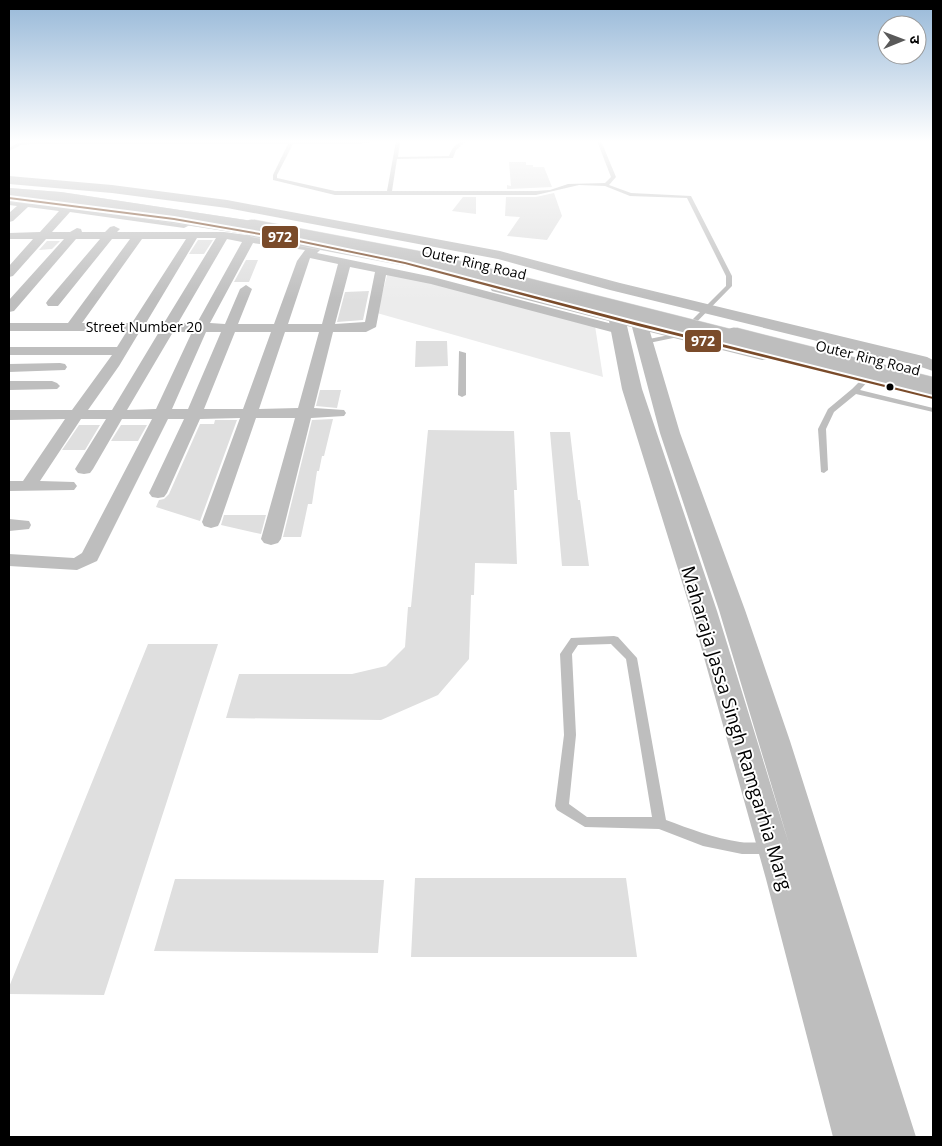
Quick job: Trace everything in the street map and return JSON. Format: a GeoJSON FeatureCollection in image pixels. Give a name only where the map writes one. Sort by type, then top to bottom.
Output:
{"type":"FeatureCollection","features":[{"type":"Feature","properties":{"kind":"main road","name":"Outer Ring Road"},"geometry":{"type":"LineString","coordinates":[[67,194],[164,207],[431,252],[933,374]]}},
{"type":"Feature","properties":{"kind":"main road","name":"Outer Ring Road"},"geometry":{"type":"LineString","coordinates":[[9,196],[60,199],[154,212],[294,235],[422,260],[933,388]]}},
{"type":"Feature","properties":{"kind":"street","name":"Outer Ring Road"},"geometry":{"type":"LineString","coordinates":[[100,194],[300,224],[436,248],[933,366]]}},
{"type":"Feature","properties":{"kind":"street"},"geometry":{"type":"LineString","coordinates":[[155,194],[292,215],[500,255],[705,311],[912,359],[933,366]]}},
{"type":"Feature","properties":{"kind":"street","name":"Outer Ring Road"},"geometry":{"type":"LineString","coordinates":[[9,196],[174,219],[314,249],[405,263],[476,282],[630,329],[681,335],[762,355],[860,385],[933,398]]}},
{"type":"Feature","properties":{"kind":"street"},"geometry":{"type":"LineString","coordinates":[[9,202],[68,208],[202,228],[222,235]]}},
{"type":"Feature","properties":{"kind":"street"},"geometry":{"type":"LineString","coordinates":[[9,219],[26,203]]}},
{"type":"Feature","properties":{"kind":"street"},"geometry":{"type":"LineString","coordinates":[[9,245],[13,236],[48,206]]}},
{"type":"Feature","properties":{"kind":"street"},"geometry":{"type":"LineString","coordinates":[[9,273],[68,208]]}},
{"type":"Feature","properties":{"kind":"street"},"geometry":{"type":"LineString","coordinates":[[9,308],[72,236],[96,212]]}},
{"type":"Feature","properties":{"kind":"street"},"geometry":{"type":"LineString","coordinates":[[53,303],[124,216]]}},
{"type":"Feature","properties":{"kind":"street"},"geometry":{"type":"LineString","coordinates":[[28,486],[76,414],[122,351],[194,235]]}},
{"type":"Feature","properties":{"kind":"street"},"geometry":{"type":"LineString","coordinates":[[13,236],[222,235],[249,239],[314,249],[345,262],[630,329]]}},
{"type":"Feature","properties":{"kind":"street"},"geometry":{"type":"LineString","coordinates":[[84,468],[170,328],[222,235]]}},
{"type":"Feature","properties":{"kind":"street"},"geometry":{"type":"LineString","coordinates":[[72,327],[138,236]]}},
{"type":"Feature","properties":{"kind":"street"},"geometry":{"type":"LineString","coordinates":[[9,560],[77,564],[90,557],[162,414],[201,328],[249,239]]}},
{"type":"Feature","properties":{"kind":"street"},"geometry":{"type":"LineString","coordinates":[[211,522],[303,261],[314,249]]}},
{"type":"Feature","properties":{"kind":"street"},"geometry":{"type":"LineString","coordinates":[[271,538],[345,262]]}},
{"type":"Feature","properties":{"kind":"street"},"geometry":{"type":"LineString","coordinates":[[476,282],[505,265]]}},
{"type":"Feature","properties":{"kind":"street","name":"Street Number 20"},"geometry":{"type":"LineString","coordinates":[[9,327],[369,327],[381,270]]}},
{"type":"Feature","properties":{"kind":"street"},"geometry":{"type":"LineString","coordinates":[[158,493],[194,414],[246,289]]}},
{"type":"Feature","properties":{"kind":"street","name":"Maharaja Jassa Singh Ramgarhia Marg"},"geometry":{"type":"LineString","coordinates":[[630,329],[644,389],[718,611],[817,880],[894,1137]]}},
{"type":"Feature","properties":{"kind":"street"},"geometry":{"type":"LineString","coordinates":[[762,355],[785,332]]}},
{"type":"Feature","properties":{"kind":"street"},"geometry":{"type":"LineString","coordinates":[[9,351],[122,351]]}},
{"type":"Feature","properties":{"kind":"street"},"geometry":{"type":"LineString","coordinates":[[9,368],[60,368]]}},
{"type":"Feature","properties":{"kind":"street"},"geometry":{"type":"LineString","coordinates":[[9,386],[52,386]]}},
{"type":"Feature","properties":{"kind":"street"},"geometry":{"type":"LineString","coordinates":[[9,415],[338,414]]}},
{"type":"Feature","properties":{"kind":"street"},"geometry":{"type":"LineString","coordinates":[[9,486],[68,486]]}},
{"type":"Feature","properties":{"kind":"street","name":"Maharaja Jassa Singh Ramgarhia Marg"},"geometry":{"type":"LineString","coordinates":[[718,611],[778,863],[855,1137]]}},
{"type":"Feature","properties":{"kind":"street"},"geometry":{"type":"LineString","coordinates":[[778,863],[817,880]]}},
{"type":"Feature","properties":{"kind":"street"},"geometry":{"type":"LineString","coordinates":[[828,1040],[866,1040]]}},
{"type":"Feature","properties":{"kind":"lane"},"geometry":{"type":"LineString","coordinates":[[639,194],[689,197],[729,276],[728,286],[681,335]]}},
{"type":"Feature","properties":{"kind":"lane"},"geometry":{"type":"LineString","coordinates":[[462,353],[462,395]]}},
{"type":"Feature","properties":{"kind":"lane"},"geometry":{"type":"LineString","coordinates":[[824,470],[822,429],[831,411],[860,385],[881,354]]}},
{"type":"Feature","properties":{"kind":"lane"},"geometry":{"type":"LineString","coordinates":[[860,385],[933,410]]}},
{"type":"Feature","properties":{"kind":"lane"},"geometry":{"type":"LineString","coordinates":[[660,823],[631,658],[614,640],[575,641],[566,654],[570,735],[562,806],[584,822],[660,823],[703,840],[742,848],[778,863]]}},
{"type":"Feature","properties":{"kind":"shaded area"},"geometry":{"type":"Polygon","coordinates":[[[388,272],[595,326],[603,377],[377,313],[388,272]]]}},
{"type":"Feature","properties":{"kind":"building"},"geometry":{"type":"Polygon","coordinates":[[[555,194],[562,216],[547,240],[507,236],[520,217],[505,216],[506,197],[536,197],[555,194]]]}},
{"type":"Feature","properties":{"kind":"building"},"geometry":{"type":"Polygon","coordinates":[[[463,197],[476,197],[476,214],[452,211],[463,197]]]}},
{"type":"Feature","properties":{"kind":"building"},"geometry":{"type":"Polygon","coordinates":[[[198,240],[213,240],[204,254],[189,254],[198,240]]]}},
{"type":"Feature","properties":{"kind":"building"},"geometry":{"type":"Polygon","coordinates":[[[47,241],[60,241],[52,249],[39,250],[47,241]]]}},
{"type":"Feature","properties":{"kind":"building"},"geometry":{"type":"Polygon","coordinates":[[[246,260],[258,260],[249,282],[234,282],[246,260]]]}},
{"type":"Feature","properties":{"kind":"building"},"geometry":{"type":"Polygon","coordinates":[[[369,291],[363,320],[337,322],[345,292],[369,291]]]}},
{"type":"Feature","properties":{"kind":"building"},"geometry":{"type":"Polygon","coordinates":[[[416,341],[447,341],[448,366],[415,367],[416,341]]]}},
{"type":"Feature","properties":{"kind":"building"},"geometry":{"type":"Polygon","coordinates":[[[320,390],[341,390],[337,408],[316,406],[320,390]]]}},
{"type":"Feature","properties":{"kind":"building"},"geometry":{"type":"Polygon","coordinates":[[[333,419],[324,456],[322,456],[319,471],[317,471],[312,504],[308,504],[301,537],[283,537],[312,420],[333,419]]]}},
{"type":"Feature","properties":{"kind":"building"},"geometry":{"type":"Polygon","coordinates":[[[215,420],[237,420],[200,521],[156,507],[159,500],[164,499],[169,494],[200,424],[214,424],[215,420]]]}},
{"type":"Feature","properties":{"kind":"building"},"geometry":{"type":"Polygon","coordinates":[[[79,425],[100,425],[85,450],[62,450],[79,425]]]}},
{"type":"Feature","properties":{"kind":"building"},"geometry":{"type":"Polygon","coordinates":[[[121,425],[147,425],[138,441],[111,441],[121,425]]]}},
{"type":"Feature","properties":{"kind":"building"},"geometry":{"type":"Polygon","coordinates":[[[428,430],[514,431],[517,490],[514,490],[517,564],[475,563],[474,595],[471,595],[469,659],[438,695],[381,720],[226,718],[239,674],[352,674],[386,666],[405,647],[408,607],[411,607],[428,430]]]}},
{"type":"Feature","properties":{"kind":"building"},"geometry":{"type":"Polygon","coordinates":[[[550,432],[570,432],[578,500],[580,500],[589,566],[562,566],[550,432]]]}},
{"type":"Feature","properties":{"kind":"building"},"geometry":{"type":"Polygon","coordinates":[[[224,515],[266,515],[261,534],[221,525],[224,515]]]}},
{"type":"Feature","properties":{"kind":"building"},"geometry":{"type":"Polygon","coordinates":[[[148,644],[218,644],[104,995],[9,994],[9,987],[148,644]]]}},
{"type":"Feature","properties":{"kind":"building"},"geometry":{"type":"Polygon","coordinates":[[[415,878],[626,878],[637,957],[411,957],[415,878]]]}},
{"type":"Feature","properties":{"kind":"building"},"geometry":{"type":"Polygon","coordinates":[[[175,879],[384,880],[378,953],[154,951],[175,879]]]}},
{"type":"Feature","properties":{"kind":"transit line","name":"972"},"geometry":{"type":"LineString","coordinates":[[9,198],[174,219],[289,239],[405,263],[640,325],[933,398]]}}]}
